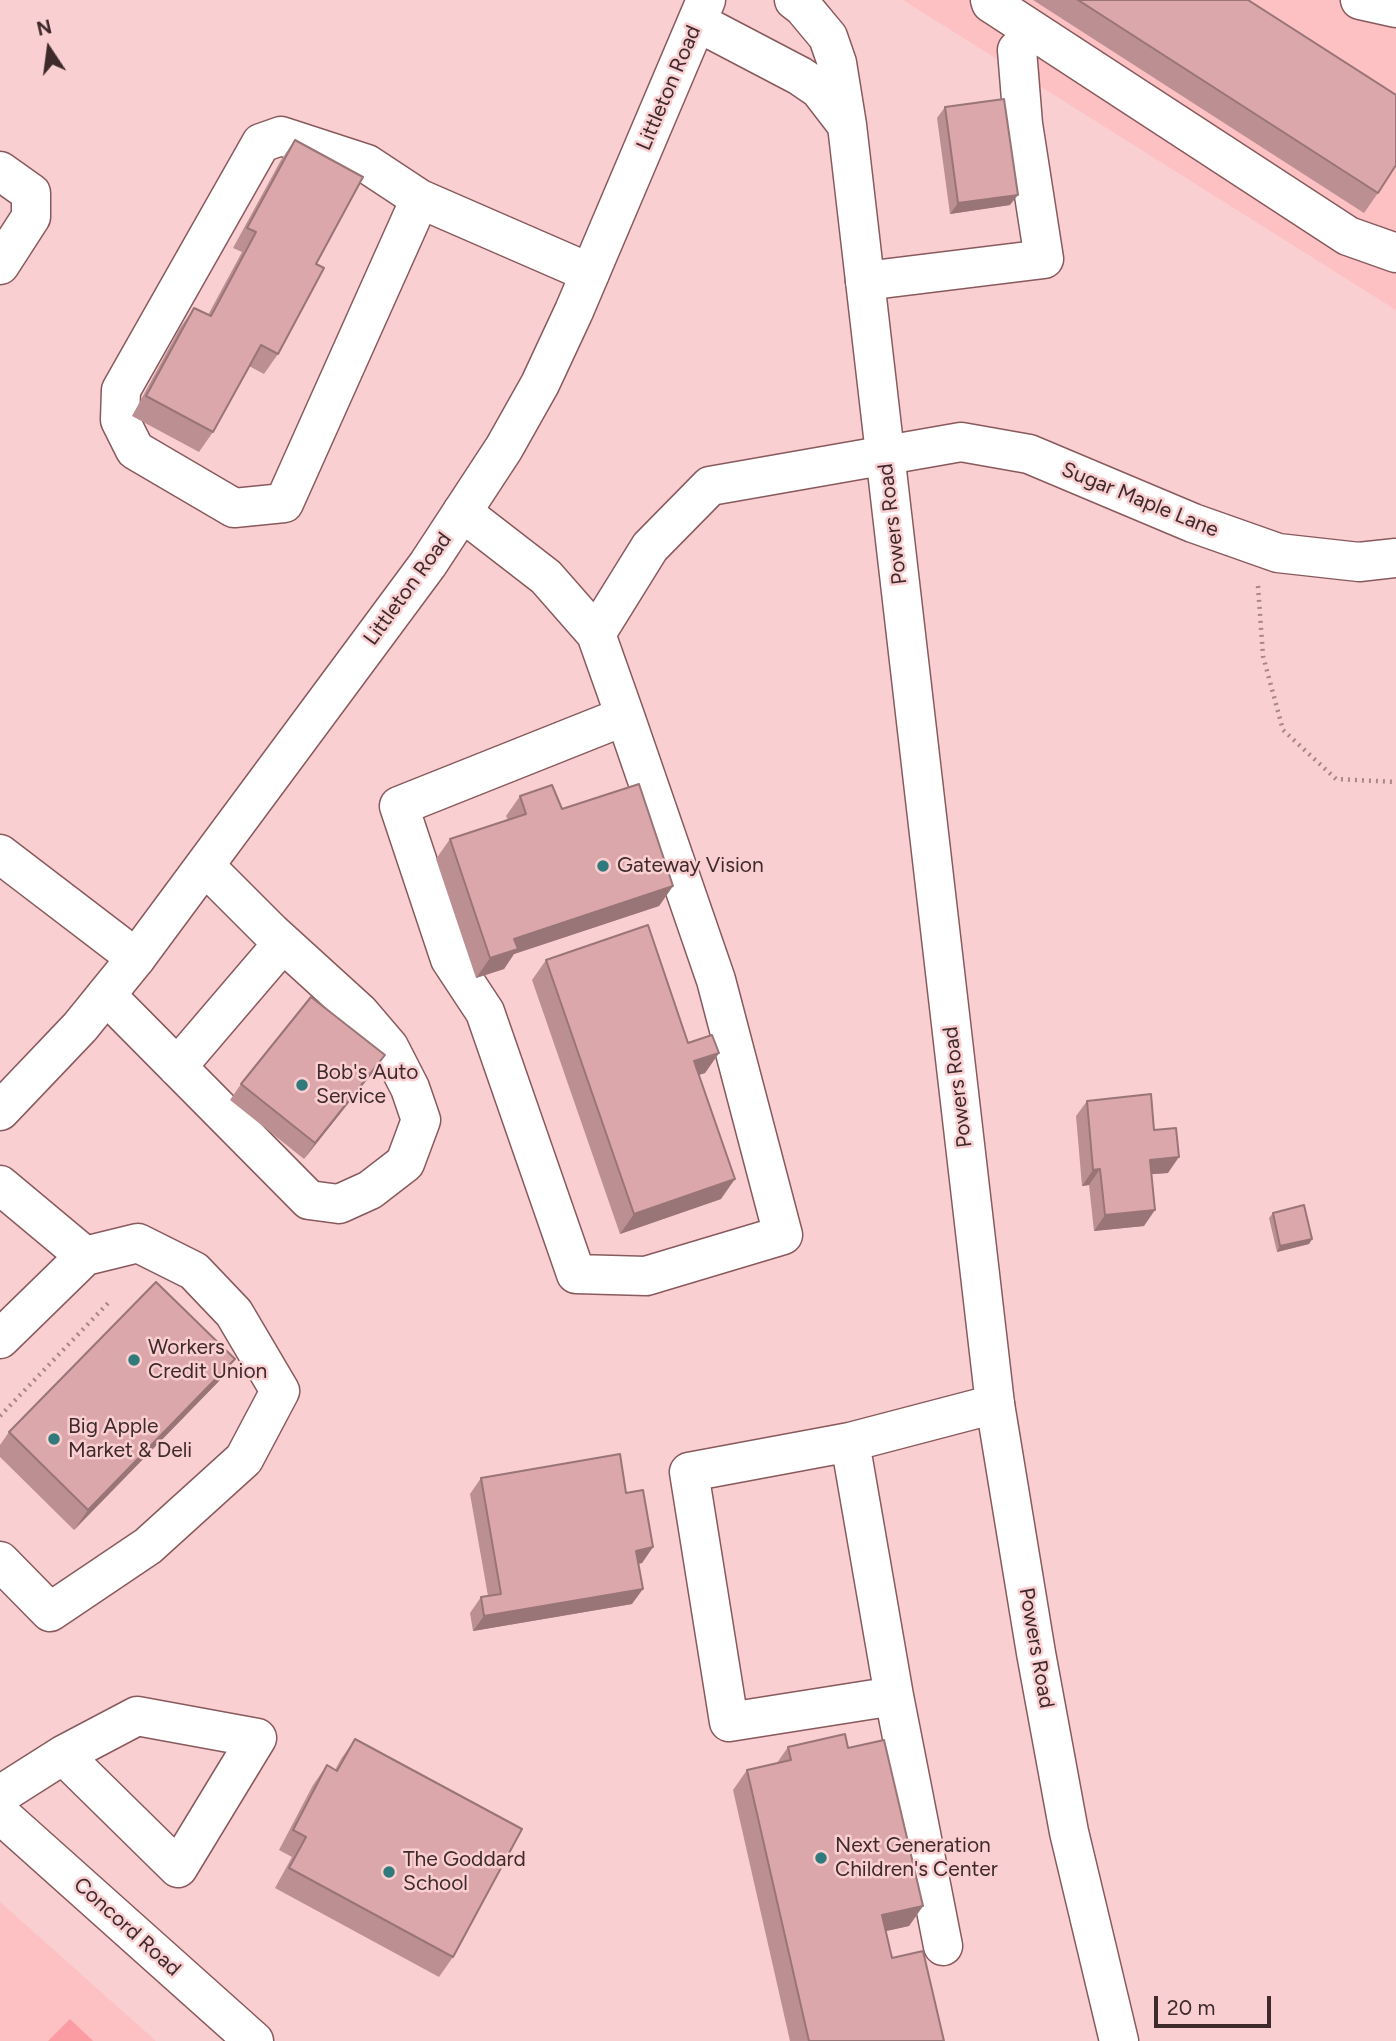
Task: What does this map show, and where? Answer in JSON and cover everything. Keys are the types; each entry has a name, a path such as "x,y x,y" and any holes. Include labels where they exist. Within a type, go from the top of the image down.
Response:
{"main road":[{"name":"Powers Road","path":"794,0 828,37 837,63 847,125 995,1404 1069,1832 1119,2041"},
{"path":"990,0 1348,236 1396,253"},
{"path":"1360,0 1396,8"},
{"path":"702,11 819,89 847,125"},
{"name":"Littleton Road","path":"0,1111 80,1027 136,958 463,513 540,384 702,11"},
{"path":"865,281 1044,259 1023,124 1017,50"},
{"path":"420,199 284,503 234,508 135,450 120,419 121,390 261,143 281,136 367,164 420,199 590,273"},
{"path":"0,171 31,193 31,217 0,265"},
{"name":"Sugar Maple Lane","path":"596,634 650,547 710,486 961,442 1029,454 1193,523 1278,553 1359,562 1396,558"},
{"path":"463,513 546,577 596,634 625,716 716,980 783,1235 646,1276 576,1274 485,1012 450,959 399,806 625,716"},
{"path":"0,854 136,958"},
{"path":"106,995 309,1200 339,1204 370,1190 405,1163 421,1120 410,1088 389,1048 359,1013 205,866"},
{"path":"177,1067 283,943"},
{"path":"0,1185 85,1256"},
{"path":"0,1339 85,1256 138,1243 194,1271 233,1313 280,1391 244,1459 148,1546 51,1612 0,1561"},
{"path":"894,1696 729,1722 689,1472 850,1442 995,1404"},
{"path":"850,1442 894,1696 943,1946"},
{"path":"0,1795 63,1755 137,1716 257,1738 178,1868 63,1755"},
{"name":"Concord Road","path":"0,1814 254,2041"}],"path":[{"path":"1256,546 1263,656 1283,730 1336,779 1396,782"},
{"path":"0,1416 111,1300"}],"shaded area":[{"path":"903,0 1396,0 1396,310"},
{"path":"0,1902 156,2041 0,2041"},
{"path":"70,2019 93,2041 48,2041"}],"building":[{"path":"1078,0 1248,0 1396,95 1396,165 1378,193"},
{"path":"1004,99 1018,195 958,203 945,107"},
{"path":"295,140 363,177 316,264 324,268 278,354 261,345 213,432 146,396 194,308 211,316 256,232 247,228"},
{"path":"639,784 673,886 514,939 518,949 490,958 450,839 526,814 520,796 552,785 562,809"},
{"path":"648,925 688,1043 712,1035 719,1053 694,1061 735,1179 634,1214 546,960"},
{"name":"Bob's Auto Service","path":"311,997 385,1055 315,1143 241,1084"},
{"path":"1151,1094 1154,1130 1176,1128 1179,1157 1150,1160 1155,1210 1105,1215 1100,1169 1093,1170 1087,1101"},
{"path":"1304,1205 1312,1239 1280,1246 1273,1213"},
{"path":"156,1282 235,1359 88,1510 9,1432"},
{"path":"620,1454 626,1493 643,1490 653,1547 636,1551 643,1589 484,1616 481,1597 501,1594 481,1478"},
{"name":"Next Generation Children's Center","path":"845,1734 848,1748 884,1740 923,1906 882,1915 892,1958 923,1951 944,2041 809,2041 747,1770 791,1760 788,1747"},
{"name":"The Goddard School","path":"355,1739 522,1829 453,1957 289,1868 306,1837 293,1830 327,1765 337,1771"}],"place":[{"name":"Gateway Vision","path":"603,866"},
{"name":"Bob's Auto Service","path":"302,1085"},
{"name":"Workers Credit Union","path":"134,1360"},
{"name":"Big Apple Market & Deli","path":"54,1439"},
{"name":"Next Generation Children's Center","path":"821,1858"},
{"name":"The Goddard School","path":"389,1872"}]}
